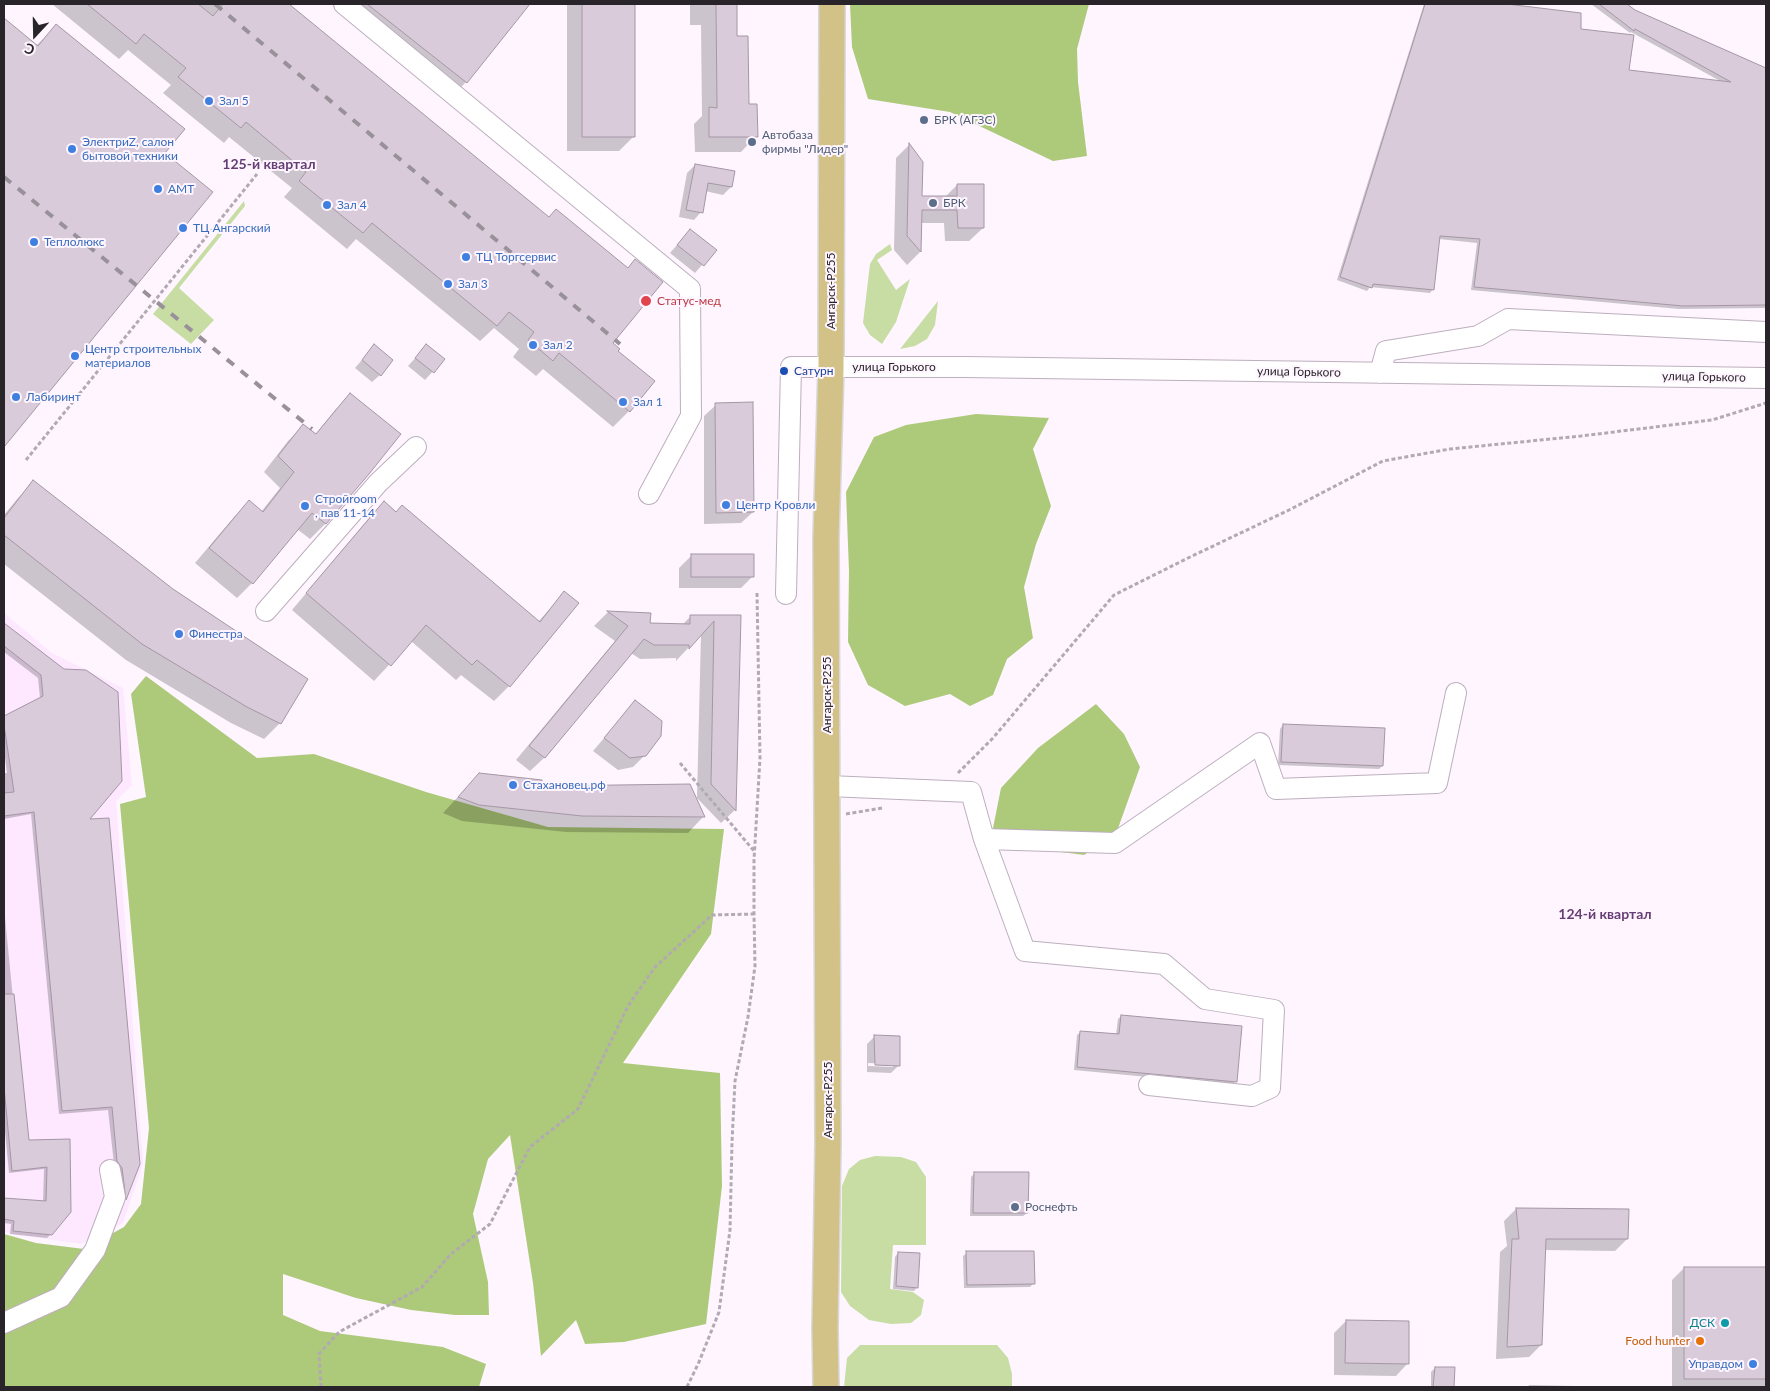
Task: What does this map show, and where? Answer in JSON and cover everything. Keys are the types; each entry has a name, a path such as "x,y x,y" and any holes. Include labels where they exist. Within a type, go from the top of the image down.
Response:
{"main road":[{"name":"Ангарск-Р255","path":"826,1387 828,786 826,538 831,368 832,4"}],"street":[{"path":"344,4 690,288 691,416 649,494"},
{"path":"1380,373 1386,352 1478,336 1508,319 1766,332"},
{"name":"улица Горького","path":"786,594 791,367 964,367 1766,378"},
{"path":"266,611 378,483 416,447"},
{"path":"984,839 1115,843 1260,744 1276,789 1437,783 1456,693"},
{"path":"828,786 971,792 984,839 1025,951 1164,964 1205,999 1274,1010 1270,1088 1252,1096 1149,1085"},
{"path":"4,1323 61,1297 95,1250 115,1197 110,1170"}],"path":[{"path":"26,460 257,174"},
{"path":"935,790 948,782 993,738 1114,595 1289,510 1383,461 1450,449 1712,420 1766,403"},
{"path":"687,1387 719,1312 730,1230 735,1081 756,966 754,860 760,758 757,593"},
{"path":"680,763 754,851"},
{"path":"828,816 889,807"},
{"path":"321,1387 319,1354 339,1332 422,1287 451,1254 490,1224 530,1147 578,1109 628,1006 655,967 712,915 754,914"}],"shaded area":[{"path":"4,613 52,653 123,688 132,785 116,801 143,1164 123,1223 82,1244 11,1234 4,1231"}],"green space":[{"path":"850,4 1089,4 1077,49 1078,82 1087,156 1053,161 950,112 868,99 852,47"},
{"path":"244,201 245,206 179,288 214,320 191,344 153,314"},
{"path":"890,244 892,250 877,260 896,290 910,279 896,322 882,344 870,335 863,323 870,264 876,254"},
{"path":"938,301 935,325 927,339 915,346 900,349"},
{"path":"976,414 1049,418 1033,449 1051,506 1036,544 1024,587 1033,638 1007,659 993,695 970,706 950,694 905,706 868,685 848,642 849,571 846,492 874,437 906,425"},
{"path":"146,676 257,758 314,754 426,792 548,827 724,829 711,934 623,1063 720,1073 722,1186 706,1324 624,1342 585,1344 576,1320 541,1356 533,1283 510,1135 488,1159 473,1214 488,1282 489,1315 455,1315 411,1310 356,1298 283,1274 283,1315 320,1331 443,1347 486,1364 479,1387 4,1387 4,1234 36,1243 84,1249 124,1227 141,1204 149,1128 120,804 146,797 131,694"},
{"path":"1096,704 1124,734 1140,767 1116,834 1084,855 1016,846 993,828 1001,788 1038,748"},
{"path":"875,1156 901,1157 916,1162 926,1177 926,1245 893,1245 890,1289 913,1292 924,1300 921,1315 911,1323 891,1324 869,1320 850,1306 841,1292 842,1186 849,1169 860,1160"},
{"path":"860,1345 997,1345 1008,1358 1012,1374 1012,1387 844,1387 847,1358"}],"building":[{"path":"87,4 198,4 213,16 223,4 289,4 549,217 556,209 628,268 635,259 663,282 613,343 620,349 618,351 655,381 630,412 559,353 553,361 528,340 534,332 509,312 497,326 372,223 363,233 299,181 306,172 246,122 241,128 178,77 186,68 144,34 136,44"},
{"path":"367,4 530,4 467,83"},
{"path":"582,4 635,4 635,137 582,137"},
{"path":"716,4 737,4 737,36 748,36 749,104 757,104 758,137 709,137 709,107 717,108"},
{"path":"1425,4 1507,4 1581,13 1581,29 1634,35 1629,70 1731,82 1635,29 1634,31 1599,4 1627,4 1635,10 1766,68 1766,305 1683,306 1474,287 1480,239 1440,236 1434,290 1373,284 1372,288 1340,277"},
{"path":"4,18 38,46 56,24 185,129 165,153 213,192 4,447"},
{"path":"909,143 923,162 922,196 957,196 957,184 984,184 984,228 958,228 957,210 922,210 921,252 907,236"},
{"path":"695,164 735,171 732,187 708,183 703,213 686,210"},
{"path":"690,229 717,250 704,266 677,245"},
{"path":"374,344 393,360 381,376 362,360"},
{"path":"426,344 445,359 434,373 415,358"},
{"name":"Стройroom , пав 11-14","path":"350,393 401,434 326,524 312,513 253,584 209,548 249,500 263,512 294,472 278,456 303,424 316,434"},
{"path":"753,402 754,512 716,513 715,403"},
{"path":"33,480 173,589 308,679 281,724 247,707 142,644 4,535 4,518"},
{"path":"384,501 396,512 402,505 540,622 564,591 579,603 510,687 477,660 472,665 426,625 391,666 306,593"},
{"path":"691,554 754,554 754,577 691,577"},
{"path":"607,611 651,613 650,623 690,624 690,615 741,615 736,811 711,784 714,621 689,649 689,645 654,645 644,639 545,758 529,746 628,626"},
{"path":"4,623 64,669 86,670 118,692 122,781 90,819 109,818 140,1164 126,1200 122,1168 117,1161 112,1107 62,1111 34,812 4,816 4,793 14,792 4,716 43,696 41,675 4,646"},
{"path":"635,700 662,721 661,736 646,756 630,758 604,738"},
{"path":"1283,724 1385,728 1383,766 1281,762"},
{"path":"479,773 542,780 543,786 690,784 705,817 582,816 479,805 458,797"},
{"path":"4,994 14,994 29,1140 70,1139 71,1212 52,1235 13,1231 14,1221 4,1219 4,1198 46,1201 47,1167 12,1171 4,1087"},
{"path":"1121,1015 1242,1026 1237,1082 1077,1067 1080,1031 1119,1034"},
{"path":"874,1035 900,1036 900,1066 875,1065"},
{"path":"974,1172 1029,1172 1028,1213 973,1213"},
{"path":"1516,1208 1629,1209 1628,1239 1546,1239 1542,1345 1507,1347 1512,1239 1519,1239"},
{"path":"966,1251 1034,1251 1035,1284 967,1285"},
{"path":"898,1252 920,1253 918,1288 896,1286"},
{"name":"ДСК","path":"1684,1267 1766,1267 1766,1379 1684,1379"},
{"path":"1346,1320 1409,1321 1409,1364 1345,1363"},
{"path":"1435,1367 1455,1367 1454,1387 1433,1387"}],"railway":[{"path":"215,4 620,344"},
{"path":"4,177 312,429"}],"place":[{"name":"Зал 5","path":"209,101"},
{"name":"БРК (АГЗС)","path":"924,120"},
{"name":"Автобаза фирмы \"Лидер\"","path":"752,142"},
{"name":"ЭлектриZ, салон бытовой техники","path":"72,149"},
{"name":"АМТ","path":"158,189"},
{"name":"БРК","path":"933,203"},
{"name":"Зал 4","path":"327,205"},
{"name":"ТЦ Ангарский","path":"183,228"},
{"name":"Теплолюкс","path":"34,242"},
{"name":"ТЦ Торгсервис","path":"466,257"},
{"name":"Зал 3","path":"448,284"},
{"name":"Статус-мед","path":"646,301"},
{"name":"Зал 2","path":"533,345"},
{"name":"Центр строительных материалов","path":"75,356"},
{"name":"Сатурн","path":"784,371"},
{"name":"Лабиринт","path":"16,397"},
{"name":"Зал 1","path":"623,402"},
{"name":"Центр Кровли","path":"726,505"},
{"name":"Стройroom , пав 11-14","path":"305,506"},
{"name":"Финестра","path":"179,634"},
{"name":"Стахановец.рф","path":"513,785"},
{"name":"Роснефть","path":"1015,1207"},
{"name":"ДСК","path":"1725,1323"},
{"name":"Food hunter","path":"1700,1341"},
{"name":"Управдом","path":"1753,1364"}],"district":[{"name":"125-й квартал","path":"269,164"},
{"name":"124-й квартал","path":"1605,914"}]}
